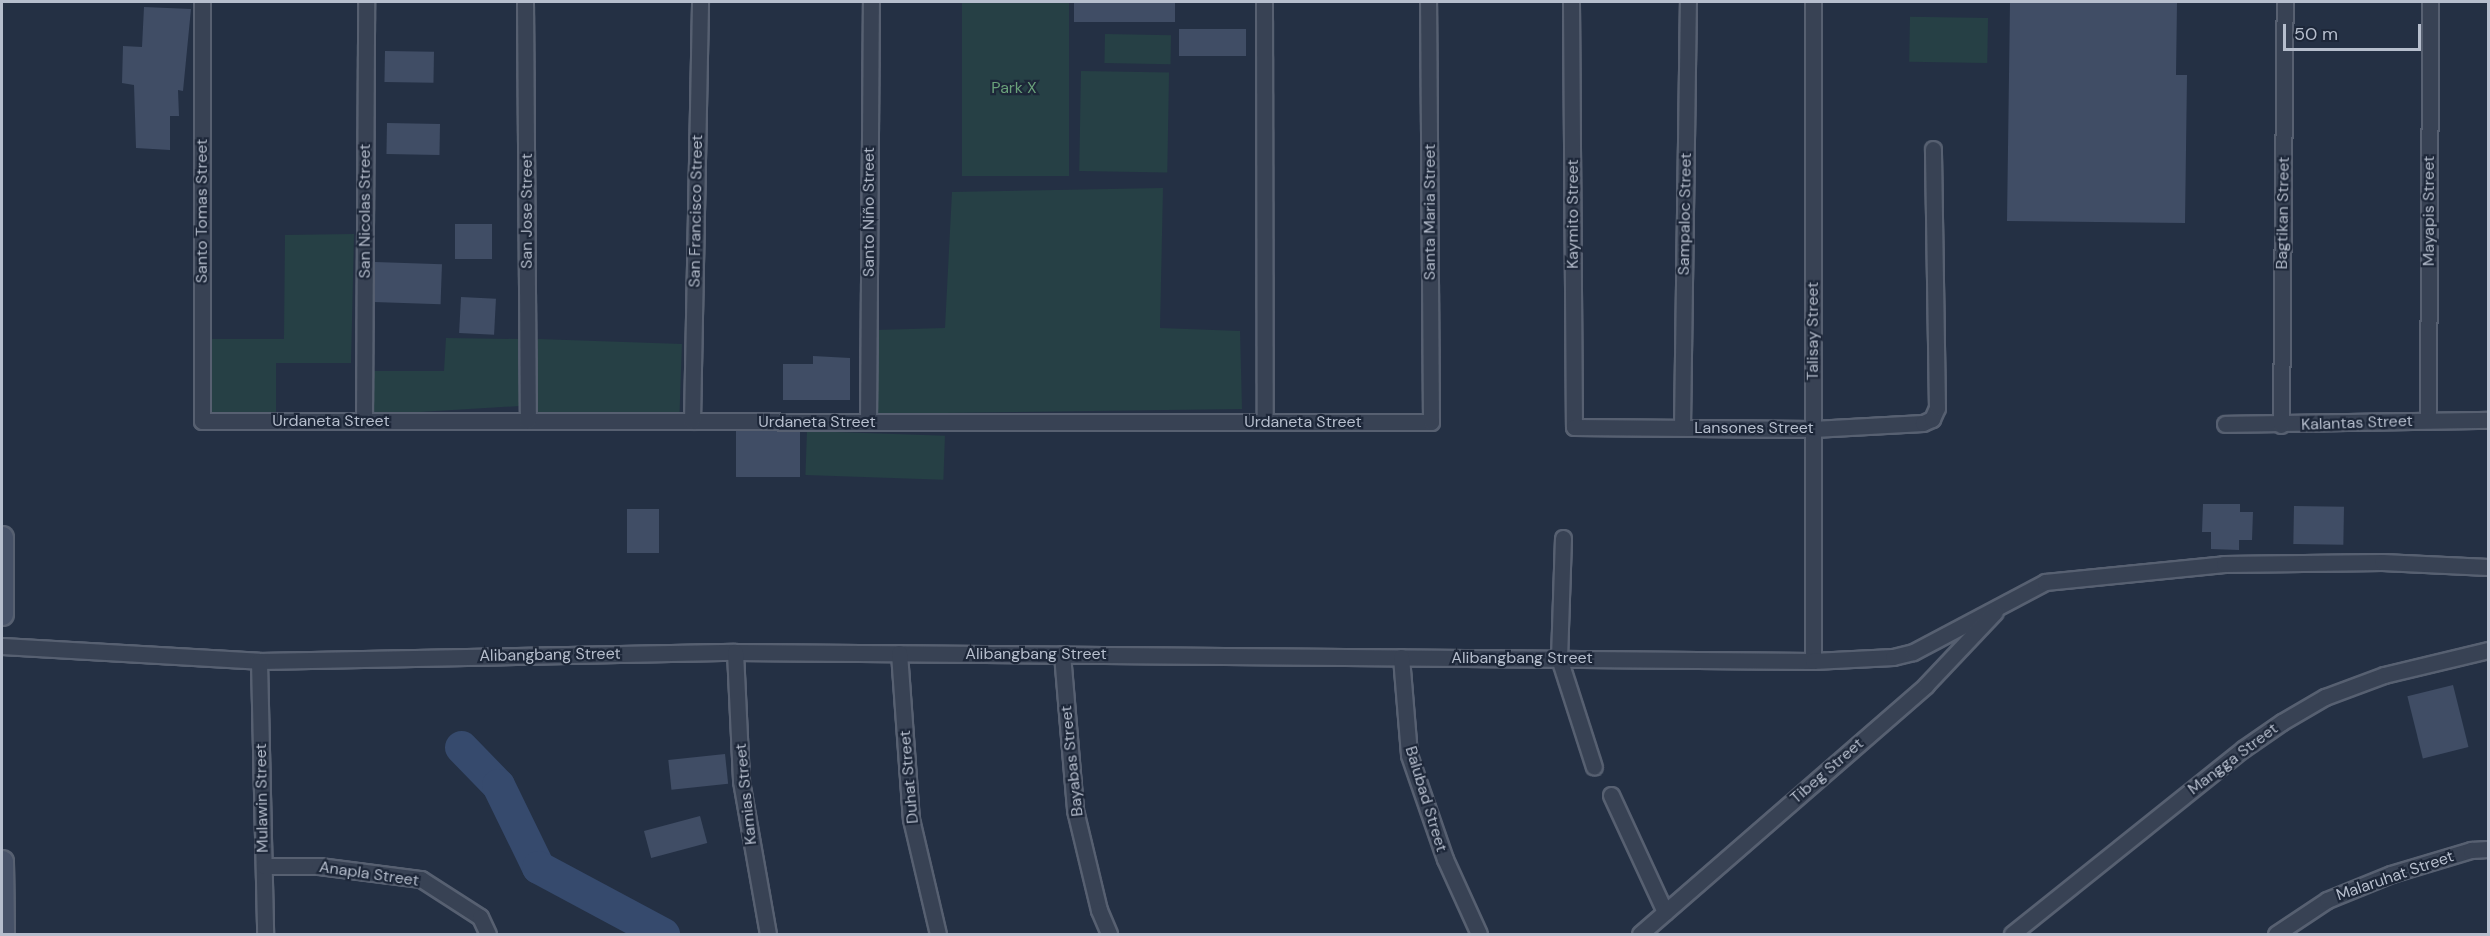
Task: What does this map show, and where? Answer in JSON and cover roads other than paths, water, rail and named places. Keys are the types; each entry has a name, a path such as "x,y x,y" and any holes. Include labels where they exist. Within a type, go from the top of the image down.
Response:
{"street":[{"name":"Santo Tomas Street","path":"202,2 202,421"},
{"name":"San Nicolas Street","path":"364,421 366,2"},
{"name":"San Jose Street","path":"525,2 528,421"},
{"name":"San Francisco Street","path":"692,421 700,2"},
{"name":"Santo Niño Street","path":"868,422 871,2"},
{"path":"1264,2 1265,422"},
{"name":"Santa Maria Street","path":"1428,2 1431,422"},
{"name":"Kaymito Street","path":"1571,2 1574,427"},
{"name":"Sampaloc Street","path":"1682,427 1688,2"},
{"name":"Talisay Street","path":"1814,2 1814,661"},
{"name":"Bagtikan Street","path":"2281,425 2285,2"},
{"name":"Mayapis Street","path":"2428,420 2430,2"},
{"name":"Lansones Street","path":"1574,427 1814,429 1923,423 1932,419 1938,408 1933,149"},
{"name":"Kalantas Street","path":"2225,424 2281,425 2488,420"},
{"name":"Urdaneta Street","path":"202,421 1431,422"},
{"path":"2,538 2,614"},
{"path":"1563,538 1559,658 1594,767"},
{"name":"Alibangbang Street","path":"2,646 259,661 735,652 1814,661 1893,657 1913,652 2007,600 2045,582 2224,564 2382,562 2488,567"},
{"name":"Tibeg Street","path":"1640,934 1926,685 2007,600"},
{"name":"Mangga Street","path":"2012,934 2243,749 2282,722 2325,697 2384,675 2488,650"},
{"name":"Kamias Street","path":"735,652 741,781 768,934"},
{"name":"Duhat Street","path":"899,653 910,819 938,934"},
{"name":"Bayabas Street","path":"1062,654 1075,810 1109,934"},
{"name":"Balubad Street","path":"1401,657 1409,755 1445,859 1479,934"},
{"name":"Mulawin Street","path":"259,661 265,934"},
{"path":"1611,795 1665,912"},
{"name":"Malaruhat Street","path":"2276,934 2327,900 2348,891 2471,850 2488,849"},
{"path":"2,862 3,934"},
{"name":"Anapla Street","path":"264,866 319,866 421,879 480,917 488,934"}],"waterway":[{"path":"461,747 498,785 538,867 663,934"}],"park label":[{"name":"Park X","path":"1014,88"}]}
